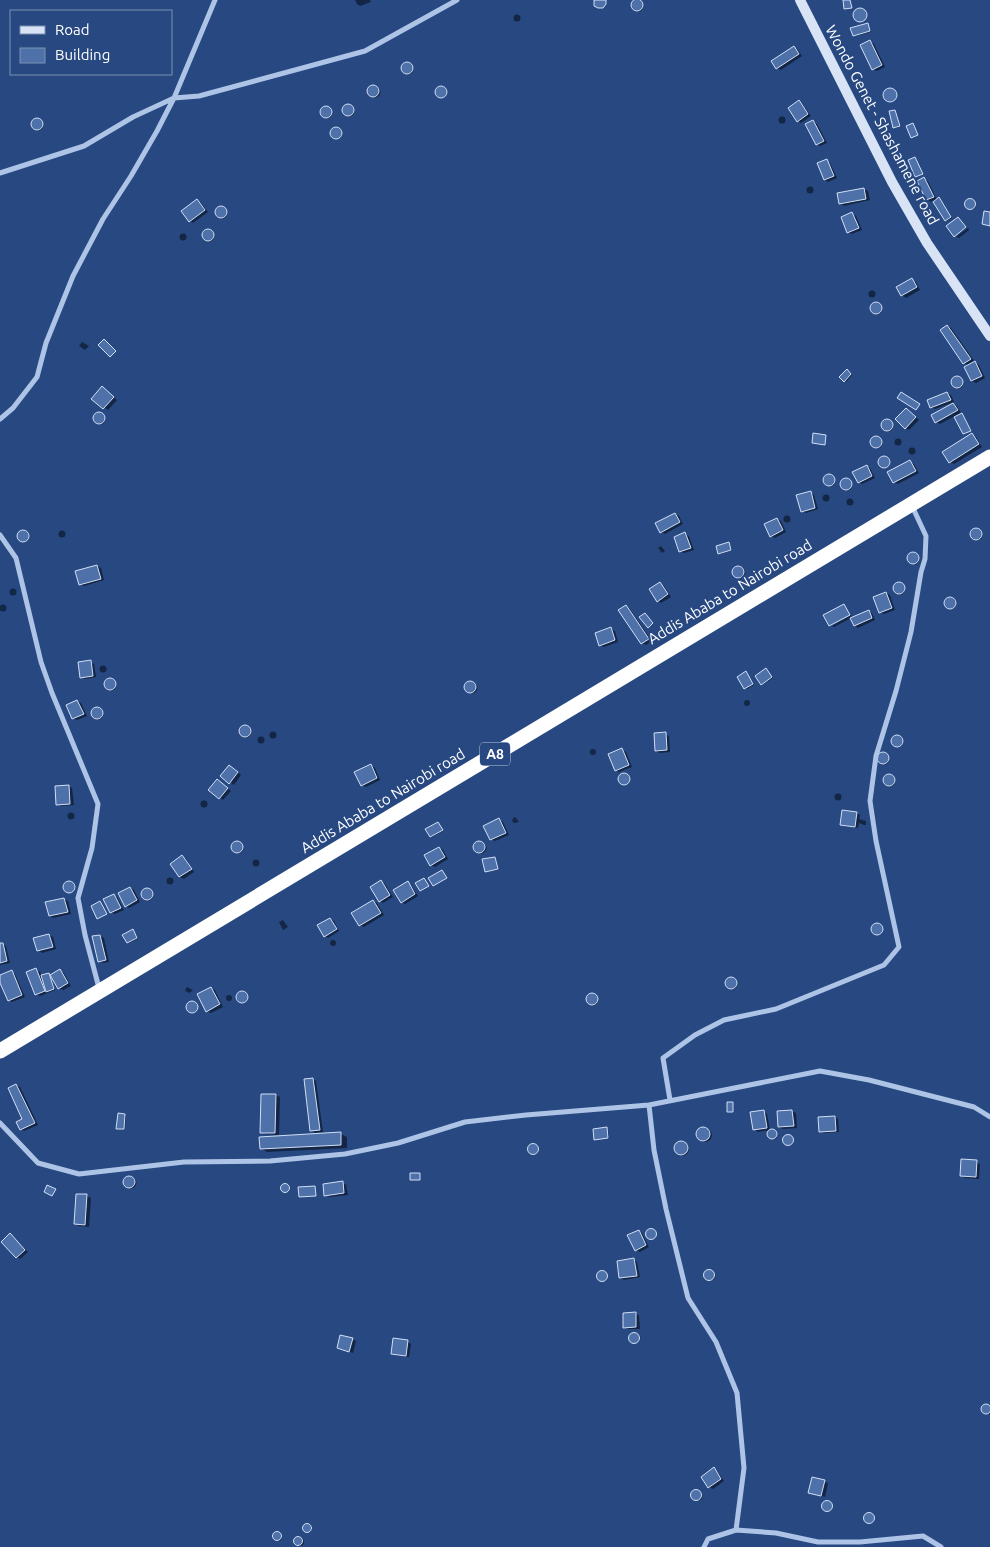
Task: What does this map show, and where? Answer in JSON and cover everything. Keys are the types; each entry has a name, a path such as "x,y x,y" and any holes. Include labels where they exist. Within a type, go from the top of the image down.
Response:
{"highway":[{"name":"Addis Ababa to Nairobi road","path":"0,1051 990,457"}],"main road":[{"name":"Wondo Genet - Shashamene road","path":"800,0 892,182 927,243 990,336"}],"street":[{"path":"0,418 13,408 37,376 46,343 73,276 103,219 131,176 174,98 215,0"},
{"path":"0,173 84,146 133,118 174,98 199,96 366,51 457,0"},
{"path":"670,1100 663,1058 695,1035 724,1020 776,1009 884,965 899,947 876,841 870,802 876,756 896,691 911,632 925,559 926,536 911,504"},
{"path":"0,534 16,558 41,662 98,804 92,848 78,898 85,935 100,991"},
{"path":"0,1123 38,1163 79,1174 184,1162 270,1161 345,1154 398,1143 465,1122 649,1104 820,1071 974,1107 990,1117"},
{"path":"649,1104 654,1150 666,1209 688,1298 716,1342 737,1393 744,1468 736,1530"},
{"path":"704,1547 708,1539 736,1530 776,1533 818,1542 860,1542 923,1536 941,1547"}],"building":[{"path":"635,-1 639,-1 643,5 639,11 635,11 631,7 631,3"},
{"path":"594,0 606,0 606,4 603,8 598,8 594,6"},
{"path":"843,0 850,0 852,8 844,9"},
{"path":"860,8 865,10 867,15 865,20 860,22 855,20 853,15 855,10"},
{"path":"868,23 870,31 853,36 850,28"},
{"path":"870,40 882,65 872,70 860,45"},
{"path":"794,46 799,54 776,69 771,61"},
{"path":"405,62 409,62 413,68 409,74 405,74 401,70 401,66"},
{"path":"371,85 375,85 379,91 375,97 371,97 367,93 367,89"},
{"path":"439,86 443,86 447,92 443,98 439,98 435,94 435,90"},
{"path":"890,88 895,90 897,95 895,100 890,102 885,100 883,95 885,90"},
{"path":"799,100 808,114 797,122 788,108"},
{"path":"346,104 350,104 354,110 350,116 346,116 342,112 342,108"},
{"path":"324,106 328,106 332,112 328,118 324,118 320,114 320,110"},
{"path":"895,110 900,126 893,128 889,111"},
{"path":"35,118 39,118 43,124 39,130 35,130 31,126 31,122"},
{"path":"813,120 824,141 816,145 805,124"},
{"path":"913,123 918,135 911,138 906,126"},
{"path":"334,127 338,127 342,133 338,139 334,139 330,135 330,131"},
{"path":"915,157 923,174 915,177 908,160"},
{"path":"827,159 834,176 824,180 817,163"},
{"path":"924,177 934,197 926,200 917,181"},
{"path":"864,188 866,199 839,204 837,193"},
{"path":"939,197 951,217 945,221 933,202"},
{"path":"970,198 976,204 970,210 964,204"},
{"path":"197,199 205,210 189,222 181,211"},
{"path":"219,206 223,206 227,212 223,218 219,218 215,214 215,210"},
{"path":"984,211 990,212 990,226 982,224"},
{"path":"852,212 859,228 847,233 841,217"},
{"path":"958,217 966,227 954,237 946,226"},
{"path":"206,229 210,229 214,235 210,241 206,241 202,237 202,233"},
{"path":"912,278 917,287 901,296 896,287"},
{"path":"874,302 878,302 882,308 878,314 874,314 870,310 870,306"},
{"path":"947,325 971,359 963,364 940,330"},
{"path":"104,339 116,351 110,357 98,345"},
{"path":"975,361 982,376 971,381 964,367"},
{"path":"847,369 851,374 844,382 839,377"},
{"path":"955,376 959,376 963,382 959,388 955,388 951,384 951,380"},
{"path":"102,386 114,397 103,409 91,399"},
{"path":"901,392 920,404 916,410 897,398"},
{"path":"947,392 951,400 930,408 927,400"},
{"path":"953,403 958,410 935,423 931,415"},
{"path":"906,408 916,417 905,429 895,419"},
{"path":"97,412 101,412 105,418 101,424 97,424 93,420 93,416"},
{"path":"962,413 971,431 963,434 954,417"},
{"path":"885,419 889,419 893,425 889,431 885,431 881,427 881,423"},
{"path":"813,433 826,435 825,445 812,443"},
{"path":"972,433 979,444 949,463 942,452"},
{"path":"874,436 878,436 882,442 878,448 874,448 870,444 870,440"},
{"path":"882,456 886,456 890,462 886,468 882,468 878,464 878,460"},
{"path":"910,460 916,471 893,483 887,472"},
{"path":"867,465 872,476 858,483 852,472"},
{"path":"827,474 831,474 835,480 831,486 827,486 823,482 823,478"},
{"path":"844,478 848,478 852,484 848,490 844,490 840,486 840,482"},
{"path":"811,491 815,508 801,512 796,495"},
{"path":"675,513 680,522 660,533 655,523"},
{"path":"777,518 783,530 770,537 764,524"},
{"path":"974,528 978,528 982,534 978,540 974,540 970,536 970,532"},
{"path":"21,530 25,530 29,536 25,542 21,542 17,538 17,534"},
{"path":"685,532 691,548 679,552 674,537"},
{"path":"729,542 731,550 718,554 716,546"},
{"path":"911,552 915,552 919,558 915,564 911,564 907,560 907,556"},
{"path":"97,565 101,579 79,585 75,571"},
{"path":"736,566 740,566 744,572 740,578 736,578 732,574 732,570"},
{"path":"660,582 668,594 657,602 649,589"},
{"path":"897,582 901,582 905,588 901,594 897,594 893,590 893,586"},
{"path":"886,592 892,608 879,613 873,597"},
{"path":"948,597 952,597 956,603 952,609 948,609 944,605 944,601"},
{"path":"844,604 850,615 829,626 823,615"},
{"path":"626,605 649,639 641,644 618,610"},
{"path":"869,610 872,618 854,626 850,618"},
{"path":"645,613 653,623 648,628 639,617"},
{"path":"611,627 615,640 599,646 595,633"},
{"path":"91,660 93,676 80,678 78,662"},
{"path":"766,668 772,677 761,685 755,676"},
{"path":"746,671 753,684 744,689 737,677"},
{"path":"108,678 112,678 116,684 112,690 108,690 104,686 104,682"},
{"path":"468,681 472,681 476,687 472,693 468,693 464,689 464,685"},
{"path":"77,700 84,714 72,719 66,705"},
{"path":"95,707 99,707 103,713 99,719 95,719 91,715 91,711"},
{"path":"243,725 247,725 251,731 247,737 243,737 239,733 239,729"},
{"path":"666,732 667,750 655,751 654,733"},
{"path":"895,735 899,735 903,741 899,747 895,747 891,743 891,739"},
{"path":"622,748 629,765 615,771 608,754"},
{"path":"883,752 889,758 883,764 877,758"},
{"path":"371,764 377,778 361,786 354,772"},
{"path":"229,765 238,772 229,784 220,776"},
{"path":"622,773 626,773 630,779 626,785 622,785 618,781 618,777"},
{"path":"887,774 891,774 895,780 891,786 887,786 883,782 883,778"},
{"path":"217,779 228,788 219,799 208,790"},
{"path":"69,785 70,804 56,805 55,786"},
{"path":"842,810 857,812 855,827 840,825"},
{"path":"499,818 506,833 490,840 483,826"},
{"path":"438,822 443,830 430,837 425,829"},
{"path":"235,841 239,841 243,847 239,853 235,853 231,849 231,845"},
{"path":"477,841 481,841 485,847 481,853 477,853 473,849 473,845"},
{"path":"439,847 445,857 430,866 424,855"},
{"path":"182,855 192,869 179,877 170,864"},
{"path":"495,857 498,869 485,872 482,859"},
{"path":"442,870 447,878 433,886 428,878"},
{"path":"424,878 429,886 420,891 415,883"},
{"path":"381,880 390,895 379,902 370,887"},
{"path":"67,881 71,881 75,887 71,893 67,893 63,889 63,885"},
{"path":"408,881 415,894 401,903 393,890"},
{"path":"130,887 137,900 125,907 118,893"},
{"path":"145,888 149,888 153,894 149,900 145,900 141,896 141,892"},
{"path":"114,894 121,908 110,913 103,899"},
{"path":"64,898 68,912 49,916 45,902"},
{"path":"373,900 381,913 359,926 351,913"},
{"path":"100,901 107,914 97,919 91,906"},
{"path":"330,918 337,929 324,937 317,925"},
{"path":"875,923 879,923 883,929 879,935 875,935 871,931 871,927"},
{"path":"133,929 137,938 127,943 122,935"},
{"path":"49,934 53,947 37,951 33,938"},
{"path":"100,935 106,960 98,962 92,936"},
{"path":"0,943 3,943 7,961 0,963"},
{"path":"36,968 45,991 35,995 26,972"},
{"path":"60,969 68,983 58,989 50,975"},
{"path":"12,970 22,995 8,1001 0,983 0,975"},
{"path":"49,973 54,989 46,992 41,975"},
{"path":"729,977 733,977 737,983 733,989 729,989 725,985 725,981"},
{"path":"211,987 220,1004 206,1012 197,994"},
{"path":"240,991 244,991 248,997 244,1003 240,1003 236,999 236,995"},
{"path":"590,993 594,993 598,999 594,1005 590,1005 586,1001 586,997"},
{"path":"190,1001 194,1001 198,1007 194,1013 190,1013 186,1009 186,1005"},
{"path":"313,1078 320,1130 310,1131 304,1079"},
{"path":"16,1084 35,1123 20,1130 16,1122 22,1119 8,1088"},
{"path":"261,1094 276,1094 275,1133 260,1133"},
{"path":"727,1102 733,1102 733,1112 727,1112"},
{"path":"764,1110 767,1128 753,1130 750,1112"},
{"path":"792,1110 794,1126 778,1127 777,1111"},
{"path":"118,1113 125,1114 124,1129 116,1129"},
{"path":"835,1116 836,1131 819,1132 818,1117"},
{"path":"607,1127 608,1138 594,1140 593,1129"},
{"path":"700,1127 706,1127 710,1134 706,1141 700,1141 696,1137 696,1131"},
{"path":"770,1129 774,1129 777,1134 776,1138 770,1139 767,1136 767,1132"},
{"path":"341,1132 341,1145 260,1149 259,1137"},
{"path":"786,1135 790,1135 793,1140 792,1144 786,1145 783,1142 783,1138"},
{"path":"678,1141 684,1141 688,1148 684,1155 678,1155 674,1151 674,1145"},
{"path":"531,1144 535,1144 538,1149 537,1153 531,1154 528,1151 528,1147"},
{"path":"961,1159 977,1160 976,1177 960,1176"},
{"path":"410,1173 420,1173 420,1180 410,1180"},
{"path":"127,1176 131,1176 135,1182 131,1188 127,1188 123,1184 123,1180"},
{"path":"343,1181 344,1193 324,1196 323,1184"},
{"path":"285,1183 290,1188 285,1193 280,1188"},
{"path":"47,1185 56,1189 52,1196 44,1192"},
{"path":"315,1186 316,1196 299,1197 298,1187"},
{"path":"76,1194 87,1194 85,1225 74,1224"},
{"path":"649,1229 653,1229 656,1234 655,1238 649,1239 646,1236 646,1232"},
{"path":"639,1230 646,1245 635,1251 627,1235"},
{"path":"10,1233 25,1250 16,1258 1,1242"},
{"path":"634,1258 637,1276 619,1278 617,1261"},
{"path":"707,1270 711,1270 714,1275 713,1279 707,1280 704,1277 704,1273"},
{"path":"600,1271 604,1271 607,1276 606,1280 600,1281 597,1278 597,1274"},
{"path":"636,1312 636,1327 623,1328 623,1313"},
{"path":"632,1333 636,1333 639,1338 638,1342 632,1343 629,1340 629,1336"},
{"path":"340,1335 353,1338 349,1352 337,1348"},
{"path":"393,1338 408,1340 406,1356 391,1354"},
{"path":"984,1404 988,1404 991,1409 990,1413 984,1414 981,1411 981,1407"},
{"path":"714,1467 721,1479 708,1488 701,1477"},
{"path":"812,1477 825,1480 821,1496 808,1493"},
{"path":"694,1490 698,1490 701,1495 700,1499 694,1500 691,1497 691,1493"},
{"path":"825,1501 829,1501 832,1506 831,1510 825,1511 822,1508 822,1504"},
{"path":"867,1513 871,1513 874,1518 873,1522 867,1523 864,1520 864,1516"},
{"path":"307,1523 312,1528 307,1533 302,1528"},
{"path":"277,1531 282,1536 277,1541 272,1536"},
{"path":"298,1536 303,1541 298,1546 293,1541"}]}
